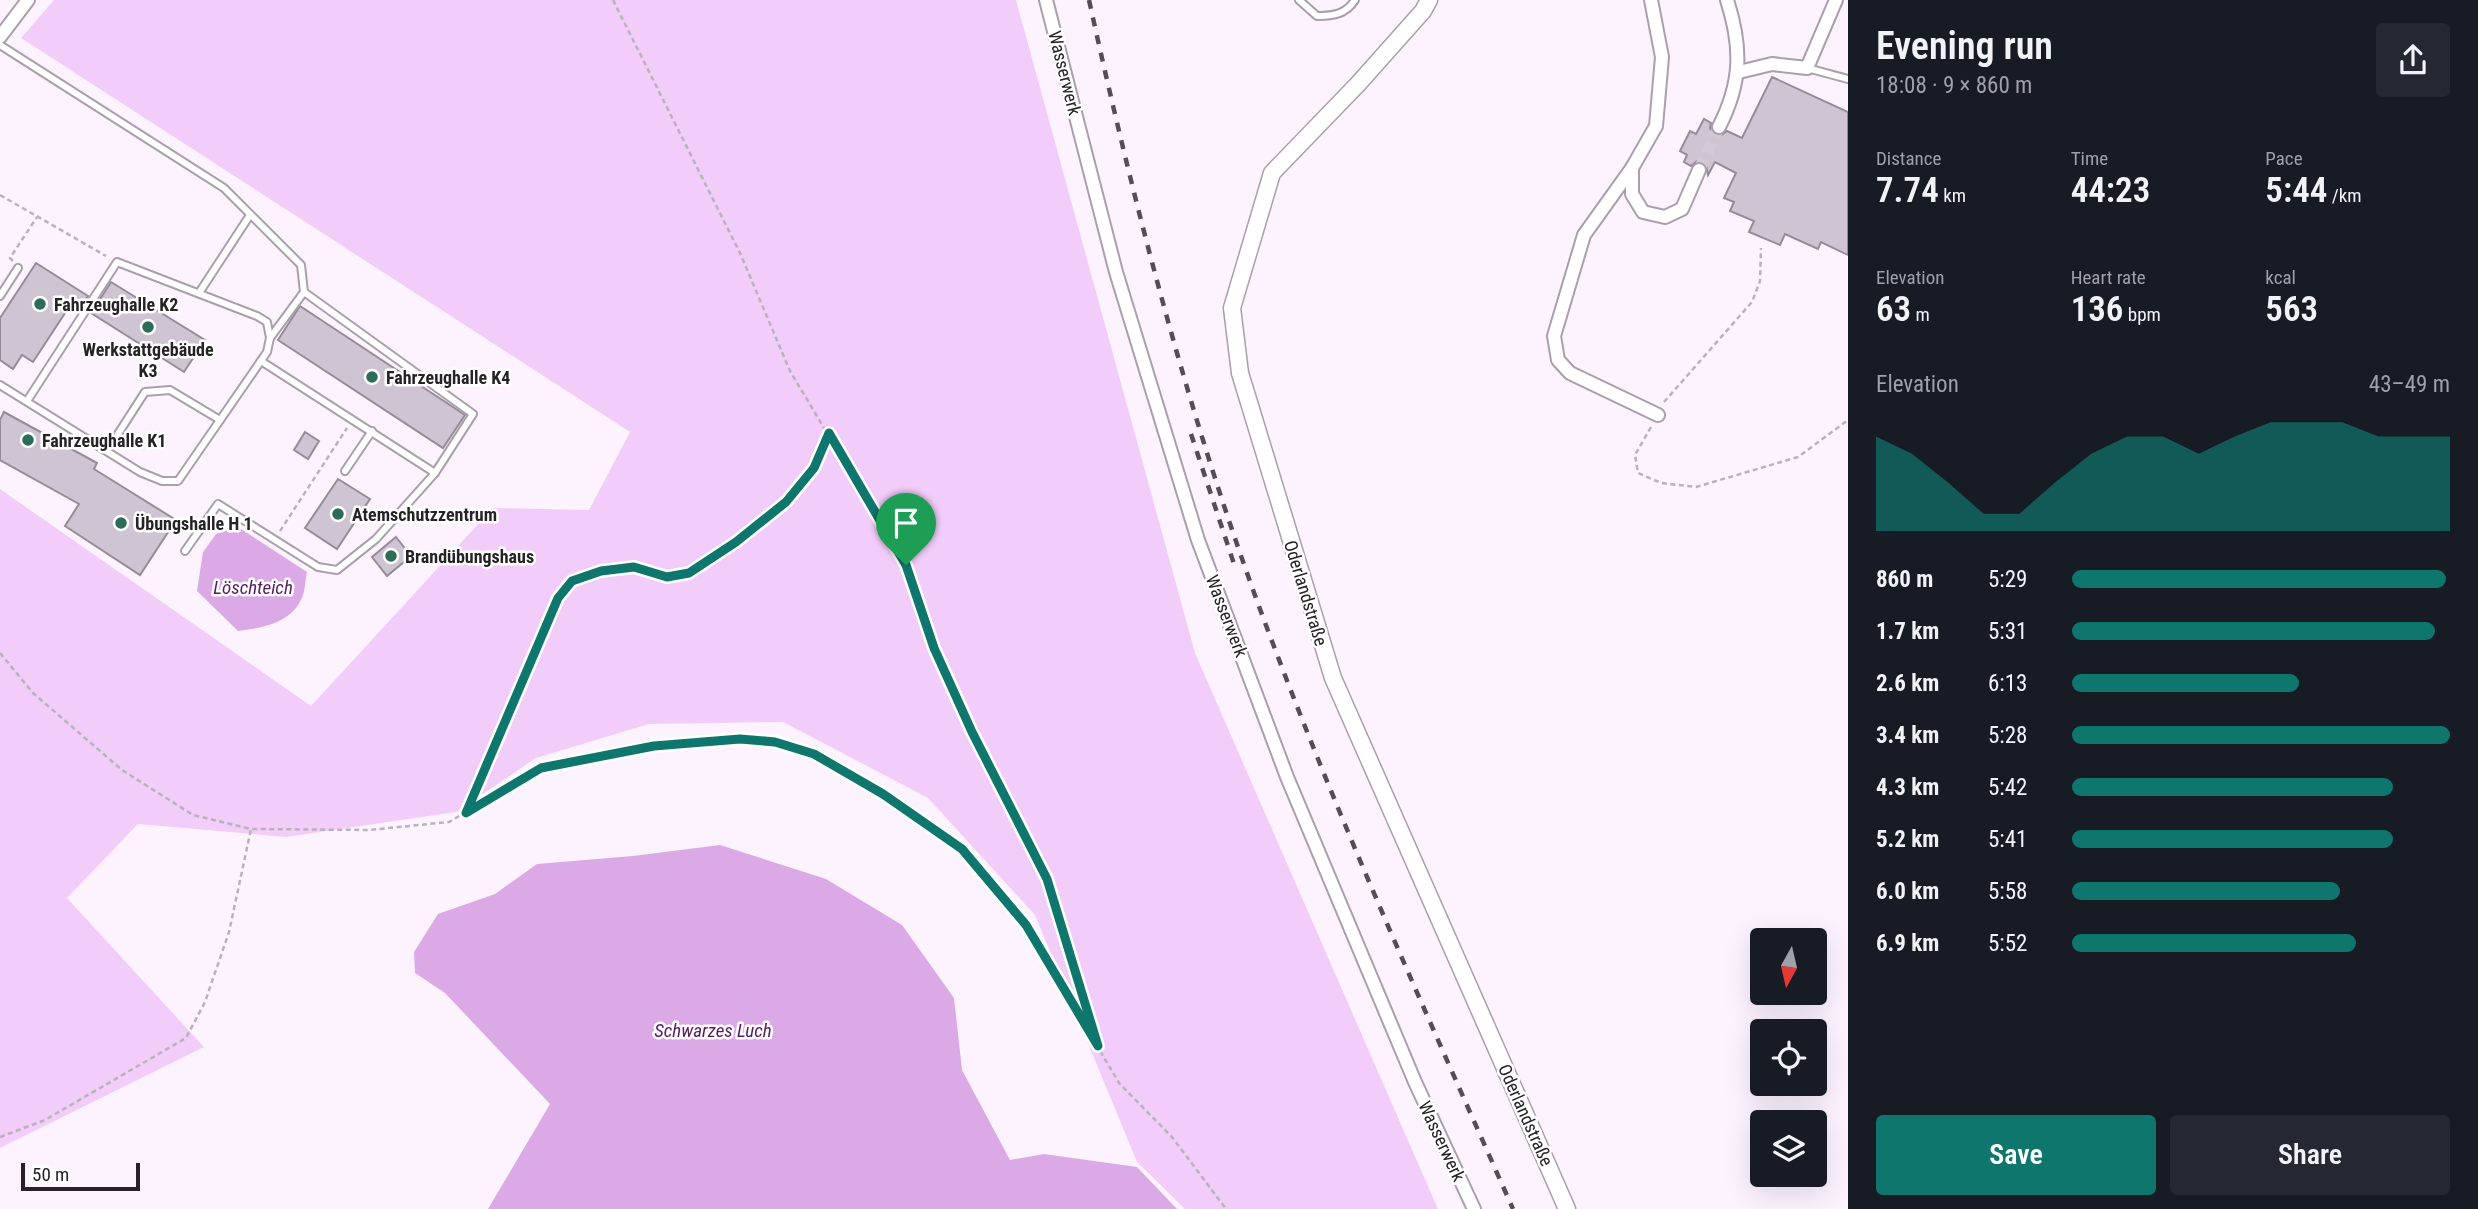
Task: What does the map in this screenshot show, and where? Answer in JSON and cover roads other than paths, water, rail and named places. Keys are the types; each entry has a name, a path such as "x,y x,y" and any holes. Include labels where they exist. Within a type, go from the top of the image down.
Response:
{"street":[{"path":"0,37 28,0"},
{"name":"Wasserwerk","path":"1046,0 1116,272 1198,540 1287,777 1415,1082 1474,1209"},
{"name":"Oderlandstraße","path":"1429,0 1423,11 1368,74 1272,173 1232,308 1240,373 1333,678 1567,1209"},
{"path":"1651,0 1662,57 1656,126 1632,168 1584,235 1554,336 1558,360 1570,373 1658,415"},
{"path":"1719,127 1727,112 1739,72 1735,24 1727,0"},
{"path":"1739,72 1772,64 1807,68 1836,0"},
{"path":"1632,168 1632,194 1643,212 1665,217 1682,209 1699,170"}],"lane":[{"path":"1299,0 1317,16 1332,16 1349,10 1355,0"},
{"path":"0,45 224,188 301,265 304,292 270,338"},
{"path":"1807,68 1848,79"},
{"path":"199,293 250,215"},
{"path":"0,384 27,401 107,451 140,472 162,481 178,481 267,352 270,338 267,322 117,262 27,401"},
{"path":"0,296 18,268"},
{"path":"186,551 218,504 318,567 337,569 376,539 435,473 473,414 304,292"},
{"path":"261,361 435,473"},
{"path":"107,451 145,392 170,390 220,420"},
{"path":"345,471 372,431"}],"water":[{"name":"Löschteich","path":"238,527 307,572 302,597 289,615 265,626 238,631 197,591 203,552 216,534"},
{"name":"Schwarzes Luch","path":"720,845 826,879 902,925 954,998 962,1070 1010,1160 1044,1154 1137,1167 1177,1209 488,1209 550,1104 445,993 415,973 414,952 438,914 495,894 537,864"}],"tunnel":[{"path":"1699,170 1719,127"}],"railway":[{"path":"1089,0 1128,167 1171,332 1248,577 1362,866 1513,1209"},
{"path":"1191,434 1236,570"}],"place":[{"name":"Fahrzeughalle K2","path":"40,304"},
{"name":"Werkstattgebäude K3","path":"148,327"},
{"name":"Fahrzeughalle K4","path":"372,377"},
{"name":"Fahrzeughalle K1","path":"28,440"},
{"name":"Atemschutzzentrum","path":"338,514"},
{"name":"Übungshalle H 1","path":"121,523"},
{"name":"Brandübungshaus","path":"391,556"}]}
